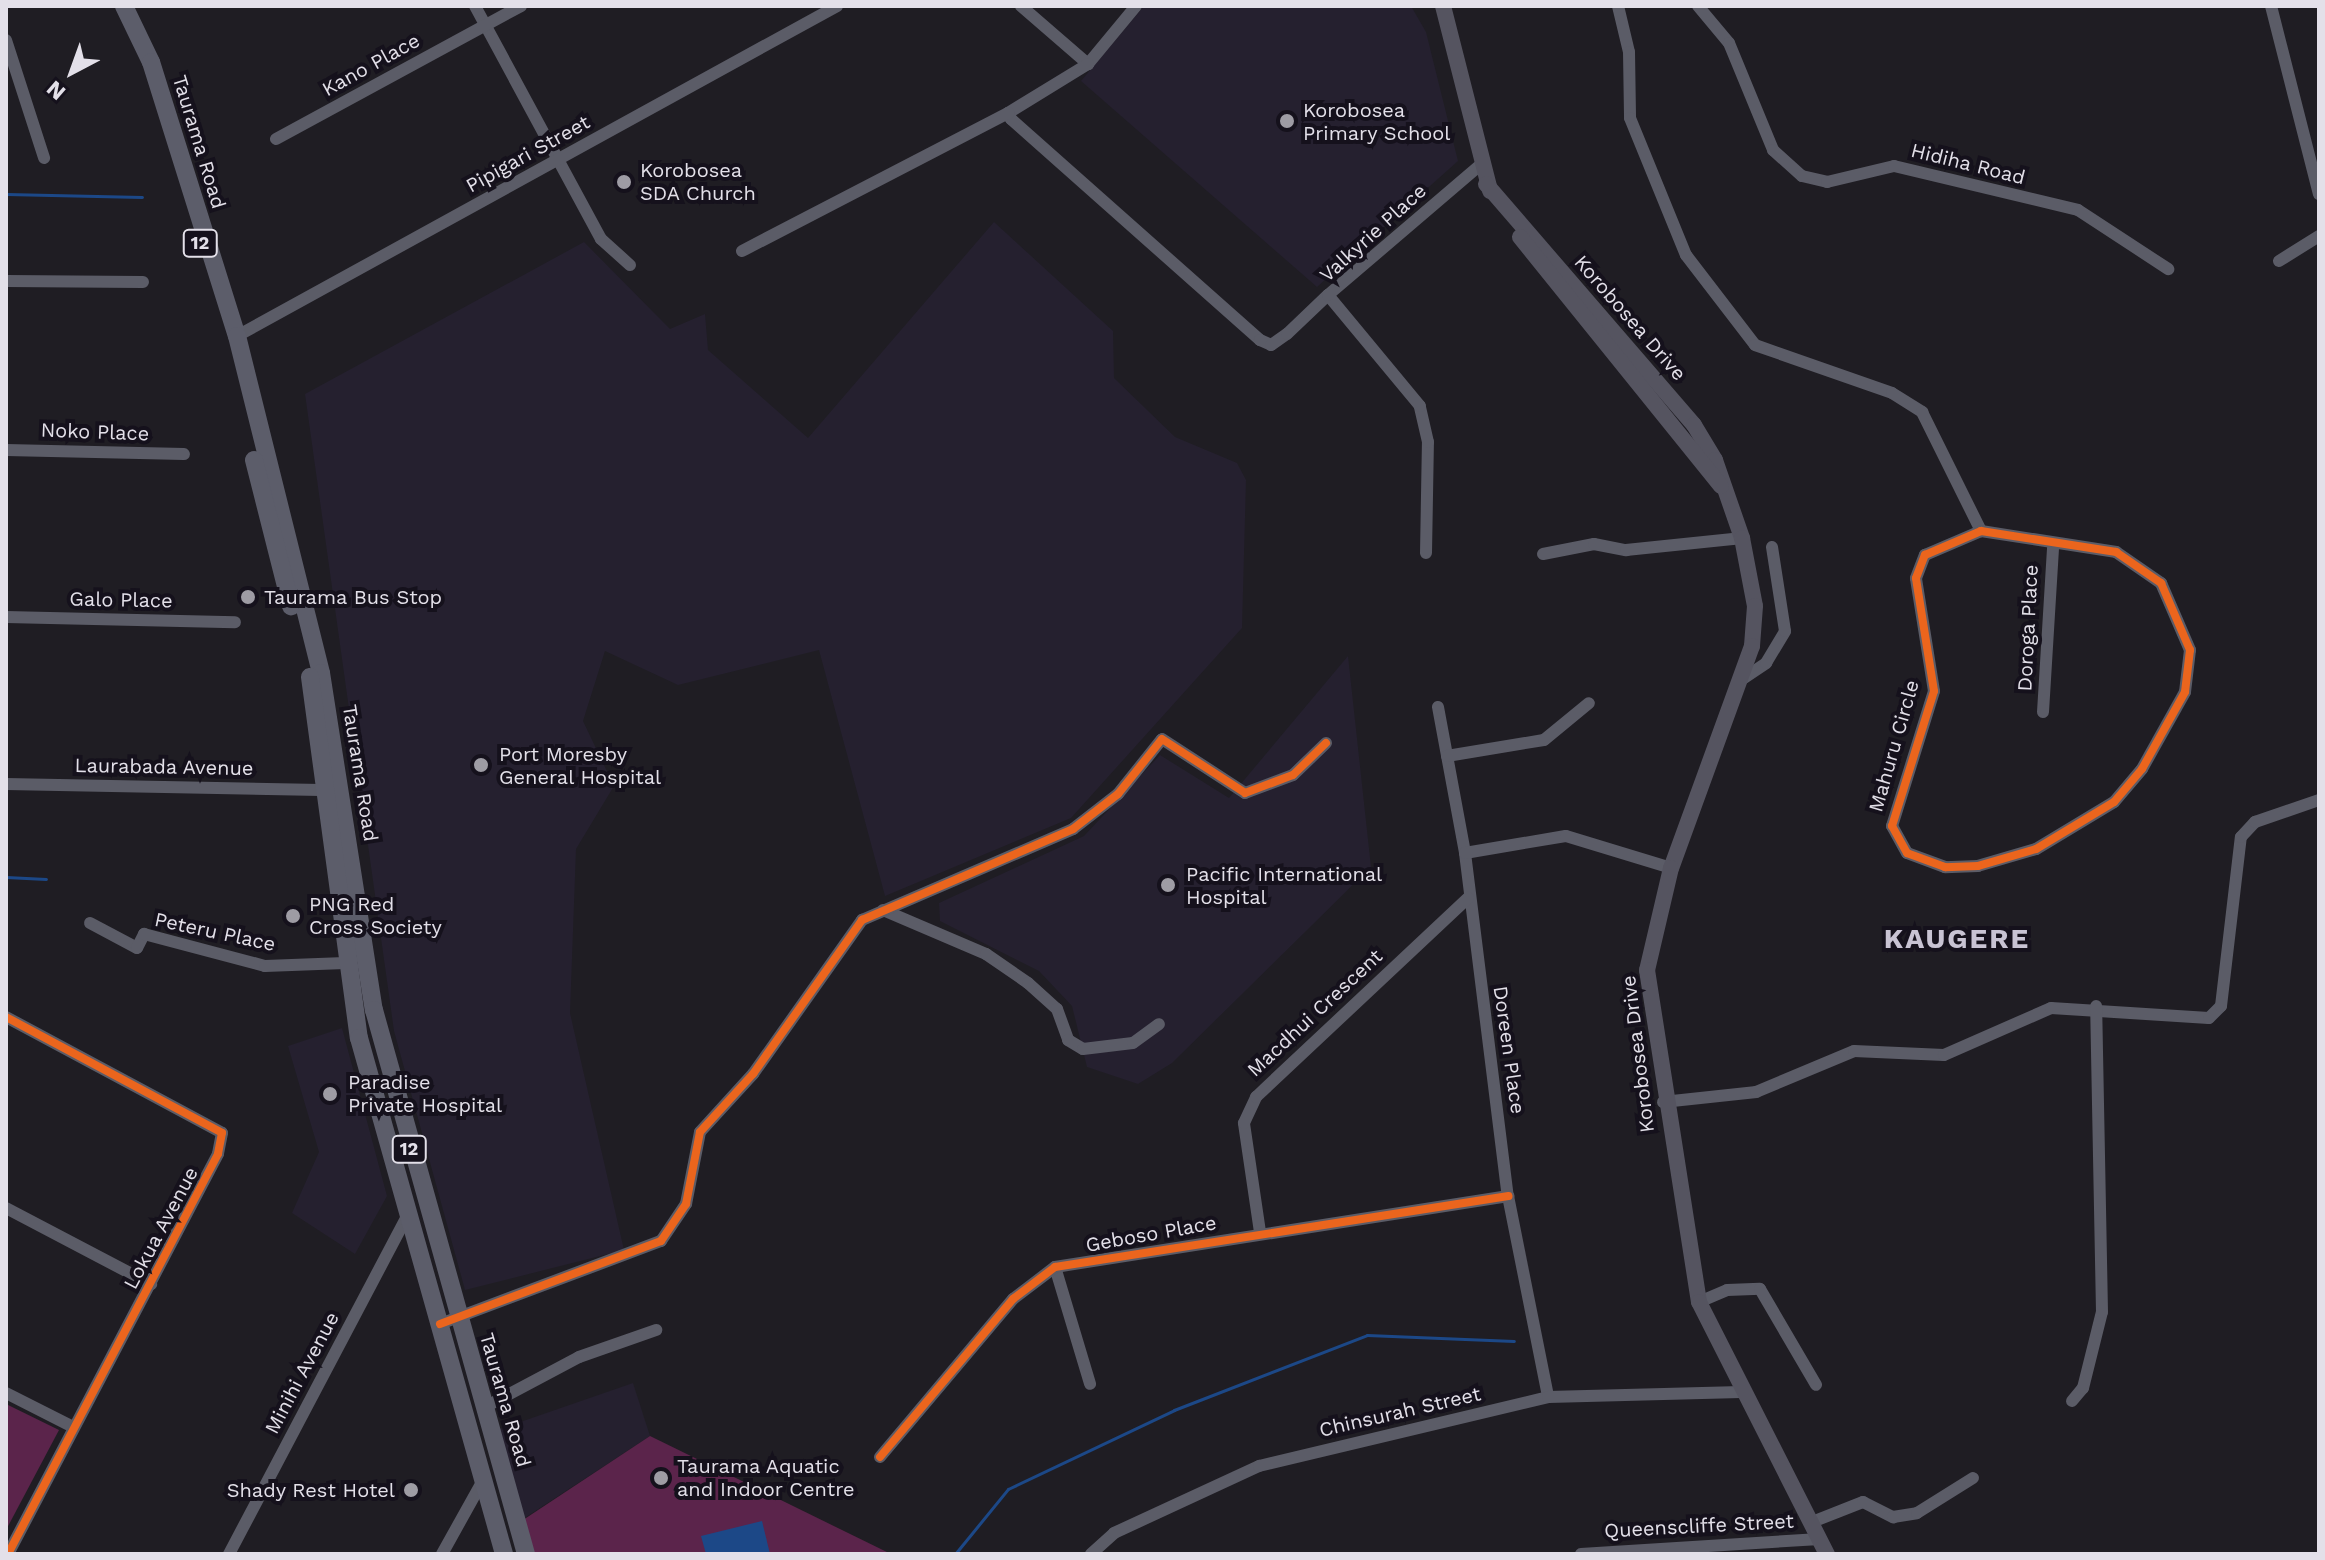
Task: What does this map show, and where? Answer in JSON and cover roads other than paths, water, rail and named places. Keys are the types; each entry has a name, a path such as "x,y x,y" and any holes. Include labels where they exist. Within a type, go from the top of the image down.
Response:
{"main road":[{"name":"Taurama Road","path":"116,6 149,87 231,349 313,690 321,790 345,963 481,1479 504,1554"},
{"name":"Taurama Road","path":"124,6 151,62 237,336 321,673 374,1010 456,1313 526,1554"},
{"name":"Korobosea Drive","path":"1449,8 1479,166 1486,184 1673,398 1706,443 1742,538 1755,606 1744,678 1671,868 1647,952 1663,1102 1699,1302 1741,1392 1824,1547"},
{"path":"481,1479 502,1469"}],"street":[{"path":"475,6 601,239 630,265"},
{"name":"Kano Place","path":"276,139 521,6"},
{"name":"Pipigari Street","path":"237,336 837,6"},
{"path":"1021,6 1088,64"},
{"path":"742,251 1008,113 1088,64 1136,6"},
{"path":"1618,6 1629,52 1630,118 1674,235 1749,338 1771,354 1914,405 1981,531"},
{"name":"Hidiha Road","path":"1698,6 1729,43 1773,150 1802,176 1827,182 1894,166 2078,210 2168,269"},
{"path":"2271,6 2319,194"},
{"path":"6,40 44,158"},
{"path":"1008,113 1067,175 1260,340 1271,345 1328,295"},
{"name":"Valkyrie Place","path":"1426,553 1428,442 1420,406 1328,295 1479,166"},
{"path":"2279,261 2319,236"},
{"path":"6,281 143,282"},
{"name":"Noko Place","path":"6,450 184,454"},
{"name":"Mahuru Circle","path":"1981,531 2053,547 2116,552 2161,583 2190,650 2185,692 2142,769 2086,824 2008,860 1927,864 1907,853 1892,826 1934,691 1917,572 1939,546 1981,531"},
{"path":"1543,554 1594,544 1626,550 1742,538"},
{"path":"1744,678 1766,663 1785,631 1772,547"},
{"name":"Doroga Place","path":"2043,712 2053,547"},
{"name":"Galo Place","path":"6,617 235,622"},
{"path":"1447,756 1544,740 1589,703"},
{"name":"Doreen Place","path":"1438,707 1465,853 1468,898 1508,1196 1548,1397"},
{"path":"440,1324 456,1313 661,1241 686,1204 700,1132 753,1074 862,920 1073,829 1118,794 1162,739 1245,793 1283,781 1326,743"},
{"name":"Laurabada Avenue","path":"6,784 321,790"},
{"path":"1663,1102 1756,1092 1854,1051 1944,1055 2036,1013 2096,1006 2194,1022 2221,1006 2241,837 2249,825 2319,800"},
{"path":"1465,853 1566,836 1671,868"},
{"name":"Macdhui Crescent","path":"1260,1232 1244,1123 1256,1097 1468,898"},
{"path":"883,910 986,954 1028,983 1057,1009 1068,1040 1083,1049 1133,1043 1159,1024"},
{"name":"Peteru Place","path":"90,923 137,948 144,934 265,966 345,963"},
{"path":"2072,1401 2083,1388 2102,1312 2096,1006"},
{"name":"Lokua Avenue","path":"6,1017 222,1133 151,1284 8,1554"},
{"name":"Geboso Place","path":"880,1457 1013,1299 1055,1267 1260,1232 1508,1196"},
{"path":"6,1208 151,1284"},
{"name":"Minihi Avenue","path":"229,1554 410,1211"},
{"path":"1055,1267 1090,1384"},
{"path":"1699,1302 1727,1290 1760,1289 1816,1385"},
{"path":"485,1407 579,1357 656,1330"},
{"name":"Chinsurah Street","path":"1091,1554 1114,1533 1259,1466 1548,1397 1741,1392"},
{"path":"6,1393 73,1427"},
{"path":"1812,1522 1863,1502 1893,1517 1917,1513 1973,1478"},
{"path":"442,1554 481,1479"},
{"path":"458,1527 477,1514 492,1518"},
{"name":"Queenscliffe Street","path":"1581,1554 1824,1547"}],"water":[{"path":"762,1521 770,1554 706,1554 701,1536"}],"waterway":[{"path":"6,194 142,197"},
{"path":"6,877 46,879"},
{"path":"955,1554 1008,1489 1174,1410 1367,1335 1514,1341"}],"place":[{"name":"Korobosea Primary School","path":"1287,121"},
{"name":"Korobosea SDA Church","path":"624,182"},
{"name":"Taurama Bus Stop","path":"248,597"},
{"name":"Port Moresby General Hospital","path":"481,765"},
{"name":"Pacific International Hospital","path":"1168,885"},
{"name":"PNG Red Cross Society","path":"293,916"},
{"name":"Paradise Private Hospital","path":"330,1094"},
{"name":"Taurama Aquatic and Indoor Centre","path":"661,1478"},
{"name":"Shady Rest Hotel","path":"411,1490"}],"district":[{"name":"KAUGERE","path":"1957,939"}]}
